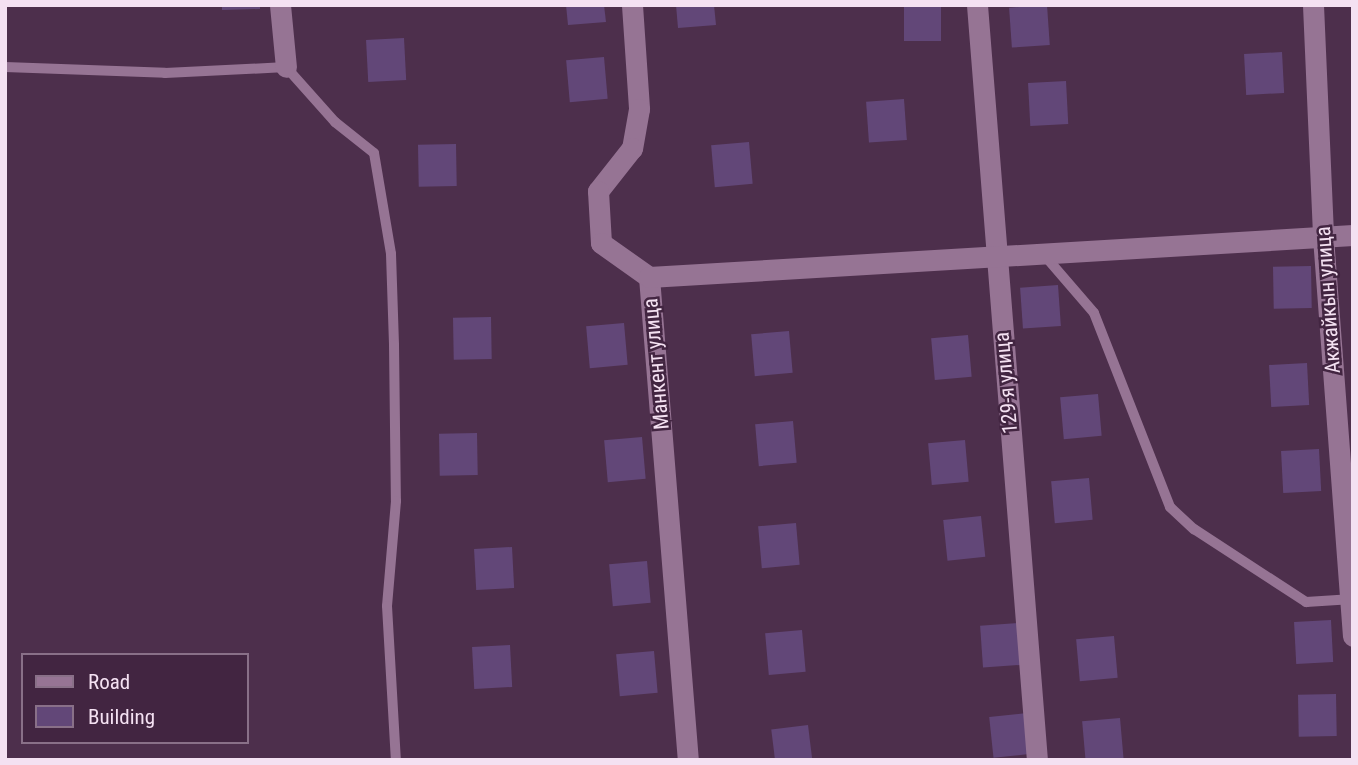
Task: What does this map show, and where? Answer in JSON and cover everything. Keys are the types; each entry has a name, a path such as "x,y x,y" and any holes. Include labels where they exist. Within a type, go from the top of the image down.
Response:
{"street":[{"path":"280,5 286,67"},
{"name":"Манкент улица","path":"632,5 639,109 632,148 598,191 601,243 649,277 688,760"},
{"name":"129-я улица","path":"977,5 1037,760"},
{"name":"Акжайкын улица","path":"1312,5 1323,237 1353,636"},
{"path":"649,277 996,260 1353,235"}],"lane":[{"path":"5,67 165,73 286,67 335,122 374,153 391,254 396,501 387,606 396,760"},
{"path":"1045,256 1094,313 1170,507 1194,529 1306,602 1351,599"}],"building":[{"path":"222,5 260,5 260,9 222,10"},
{"path":"566,5 604,5 606,22 568,25"},
{"path":"676,5 714,5 716,25 678,28"},
{"path":"904,5 941,5 941,41 904,41"},
{"path":"1047,5 1050,45 1012,48 1009,8"},
{"path":"404,38 406,80 368,82 366,40"},
{"path":"1282,52 1284,93 1246,95 1244,54"},
{"path":"604,57 608,99 570,102 566,60"},
{"path":"1066,81 1068,124 1030,126 1028,83"},
{"path":"904,99 907,140 869,143 866,102"},
{"path":"749,142 753,184 715,187 711,145"},
{"path":"456,144 457,186 419,187 418,145"},
{"path":"1311,266 1312,308 1274,309 1273,267"},
{"path":"1058,285 1061,326 1023,329 1020,288"},
{"path":"491,317 492,359 454,360 453,318"},
{"path":"624,323 628,365 590,368 586,326"},
{"path":"789,331 793,373 755,376 751,334"},
{"path":"968,335 972,377 935,380 931,338"},
{"path":"1307,363 1309,405 1271,407 1269,365"},
{"path":"1098,394 1102,436 1064,439 1060,397"},
{"path":"793,421 797,463 759,466 755,424"},
{"path":"477,433 478,475 440,476 439,434"},
{"path":"642,437 646,479 608,482 604,440"},
{"path":"965,440 969,482 932,485 928,443"},
{"path":"1319,449 1321,491 1283,493 1281,451"},
{"path":"1089,478 1093,520 1055,523 1051,481"},
{"path":"981,516 985,557 947,561 943,520"},
{"path":"796,523 800,565 762,568 758,526"},
{"path":"512,547 514,588 476,590 474,549"},
{"path":"647,561 651,603 613,606 609,564"},
{"path":"1331,620 1333,662 1296,664 1294,622"},
{"path":"1018,623 1021,665 983,668 980,626"},
{"path":"802,630 806,672 769,675 765,633"},
{"path":"1114,636 1118,678 1080,681 1076,639"},
{"path":"510,645 512,687 474,689 472,647"},
{"path":"654,651 658,693 620,696 616,654"},
{"path":"1336,694 1337,736 1299,737 1298,695"},
{"path":"1027,713 1031,754 993,758 989,717"},
{"path":"1120,718 1124,760 1086,760 1082,721"},
{"path":"808,725 812,760 775,760 771,730"}]}
